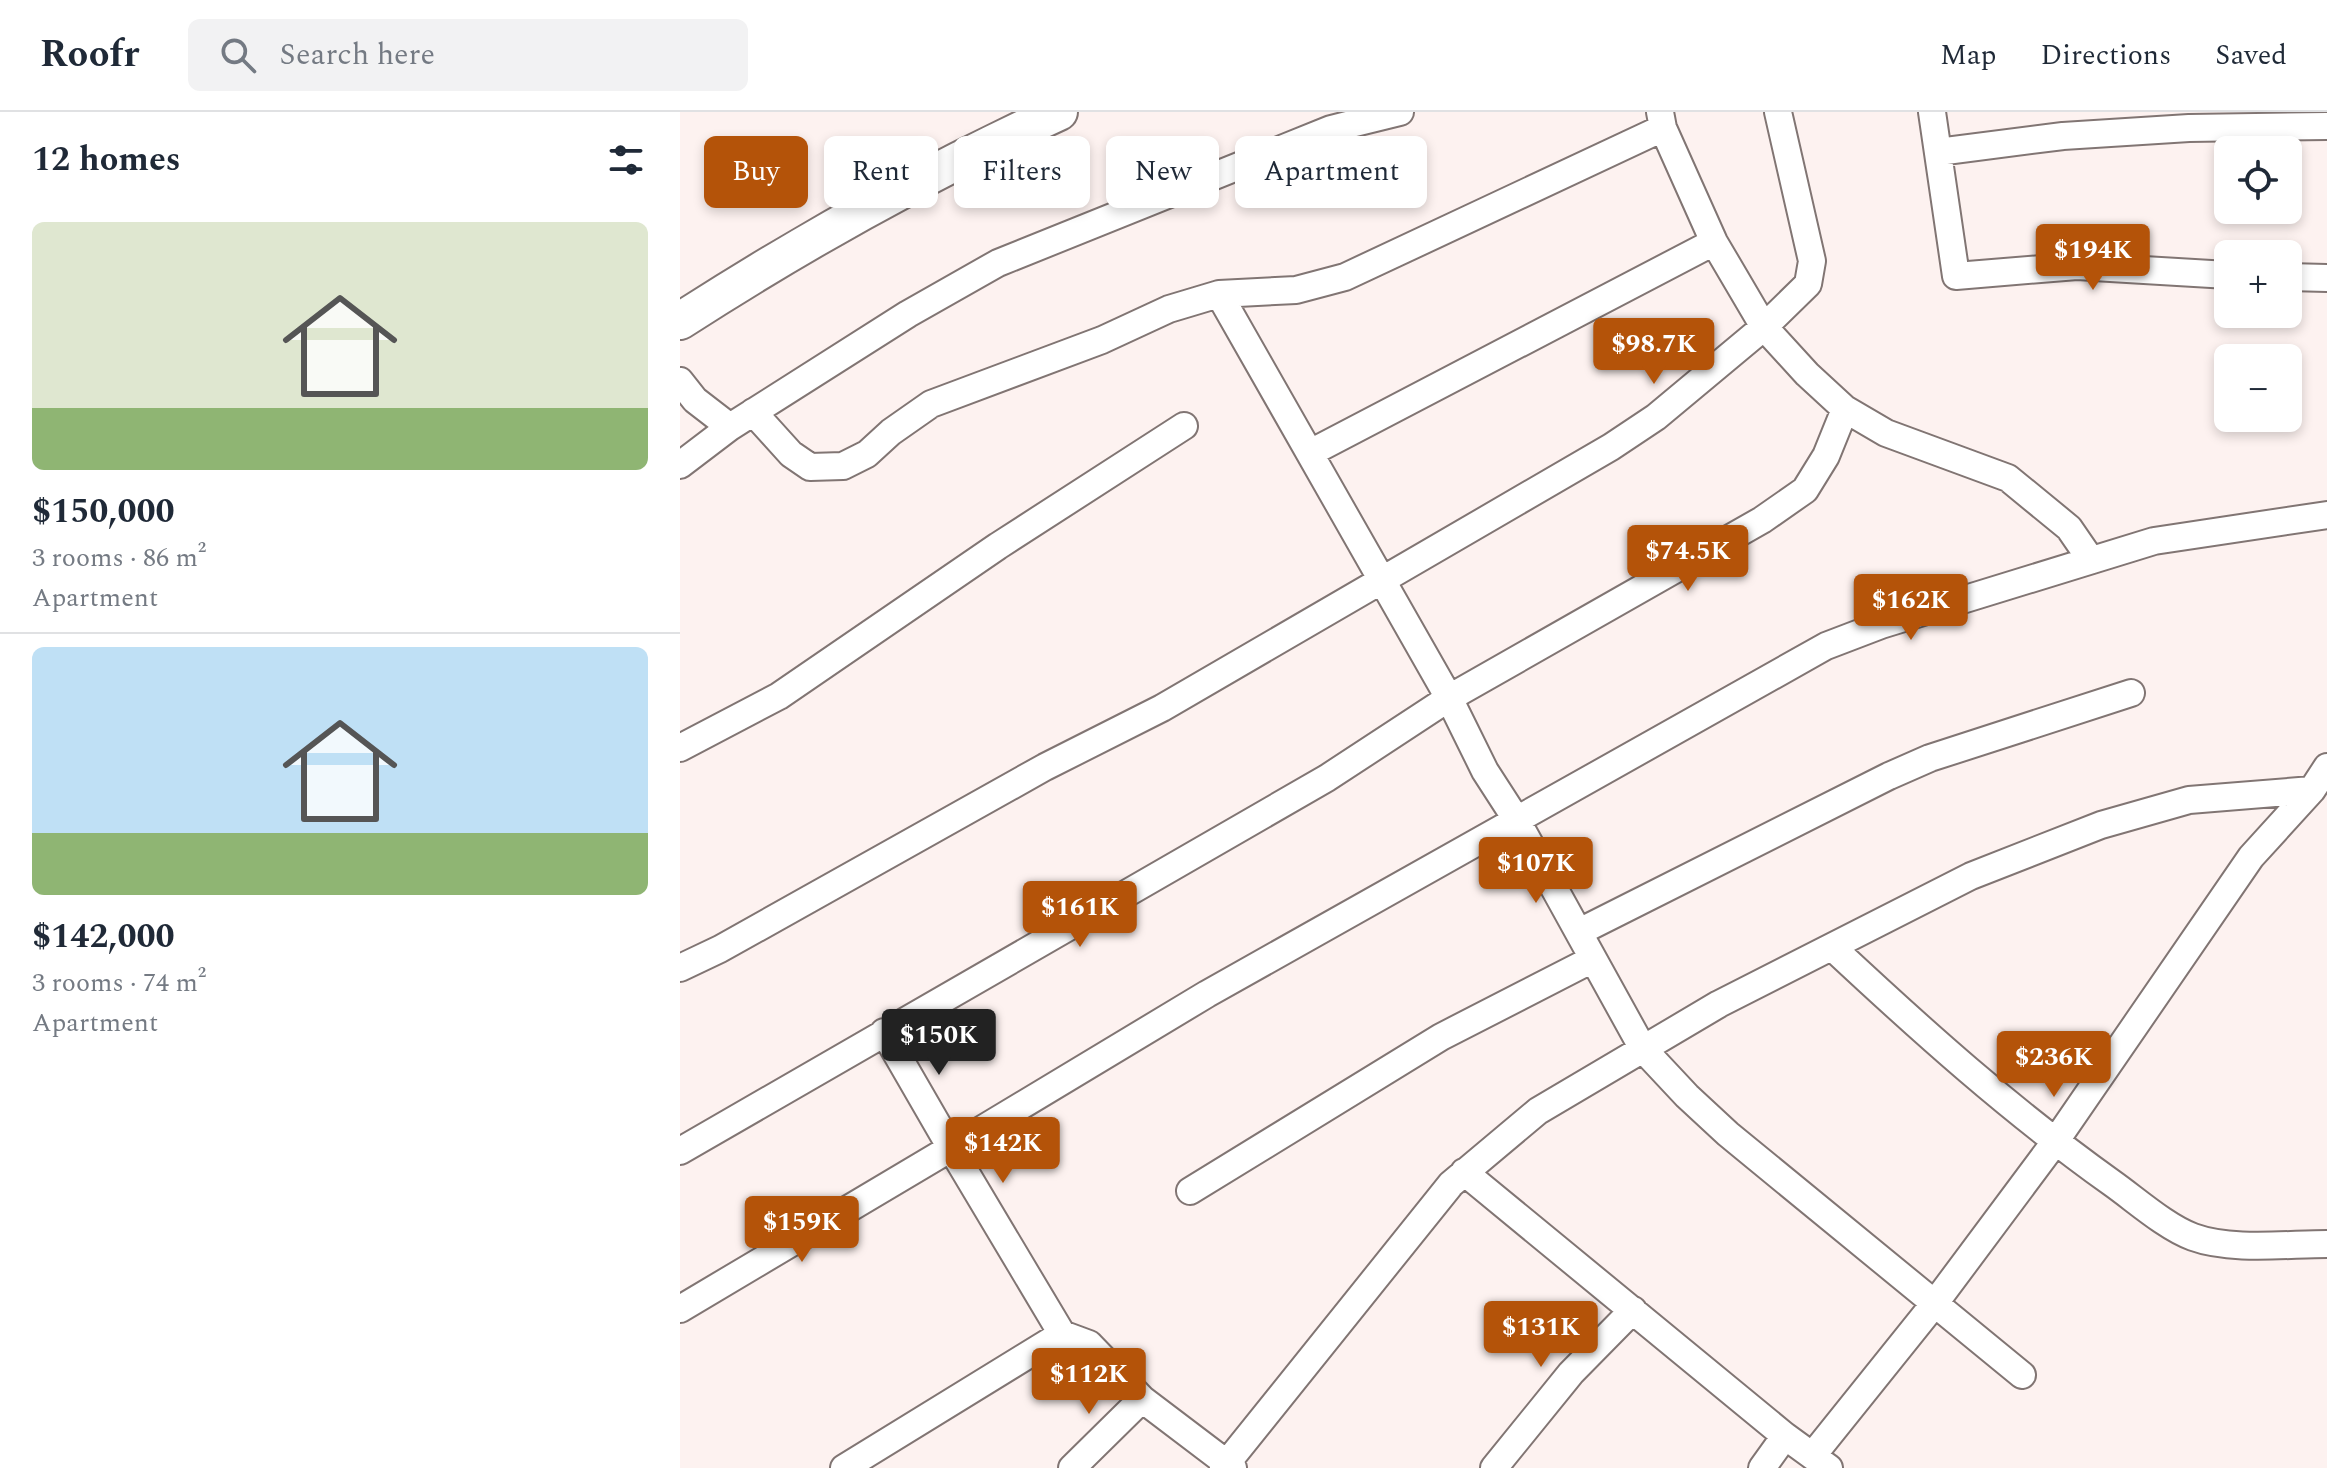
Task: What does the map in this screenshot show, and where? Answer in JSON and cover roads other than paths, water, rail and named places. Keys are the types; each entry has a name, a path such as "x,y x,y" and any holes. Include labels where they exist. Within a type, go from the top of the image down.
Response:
{"main road":[{"path":"680,321 836,226 996,141 1059,112"}],"street":[{"path":"680,465 753,412 908,314 998,263 1331,129 1400,112"},
{"path":"680,968 734,942 1045,767 1162,708 1611,447 1656,417 1764,327 1808,284 1812,261 1778,112"},
{"path":"1932,112 1956,276 2077,266 2214,274"},
{"path":"753,412 791,454 810,467 843,466 867,454 891,432 931,404 1102,340 1169,309 1219,294 1296,290 1345,277 1662,120 1714,242 1764,327 1807,374 1845,409 1886,433 2008,478 2069,528 2091,560"},
{"path":"1938,152 2063,136 2189,128 2327,126"},
{"path":"1310,453 1714,242"},
{"path":"2302,277 2327,278"},
{"path":"1219,294 1449,698 1485,771 1516,819 1643,1049 1728,1134 2022,1375"},
{"path":"680,381 695,400 730,427"},
{"path":"680,1151 1327,778 1449,698 1698,558 1805,490 1826,456 1845,409"},
{"path":"680,748 779,696 998,546 1184,426"},
{"path":"680,1309 1207,994 1826,646 1881,625 2154,541 2327,515"},
{"path":"1579,932 1930,758 2131,693"},
{"path":"1464,1172 1785,1436 1821,1462 2055,1142 2251,857 2312,790 2327,767"},
{"path":"884,1032 1062,1334 1089,1344 1142,1399 1228,1466 1437,1200 1464,1172 1538,1111 1719,1004 1971,876 2101,825 2189,800 2312,790"},
{"path":"1832,947 1939,1047 2055,1142 2182,1232 2196,1238 2234,1245 2327,1244"},
{"path":"1190,1191 1441,1037 1593,959"},
{"path":"1494,1468 1571,1373 1633,1310"},
{"path":"844,1468 1062,1334"},
{"path":"1072,1468 1142,1399"},
{"path":"1762,1468 1785,1436"}]}
